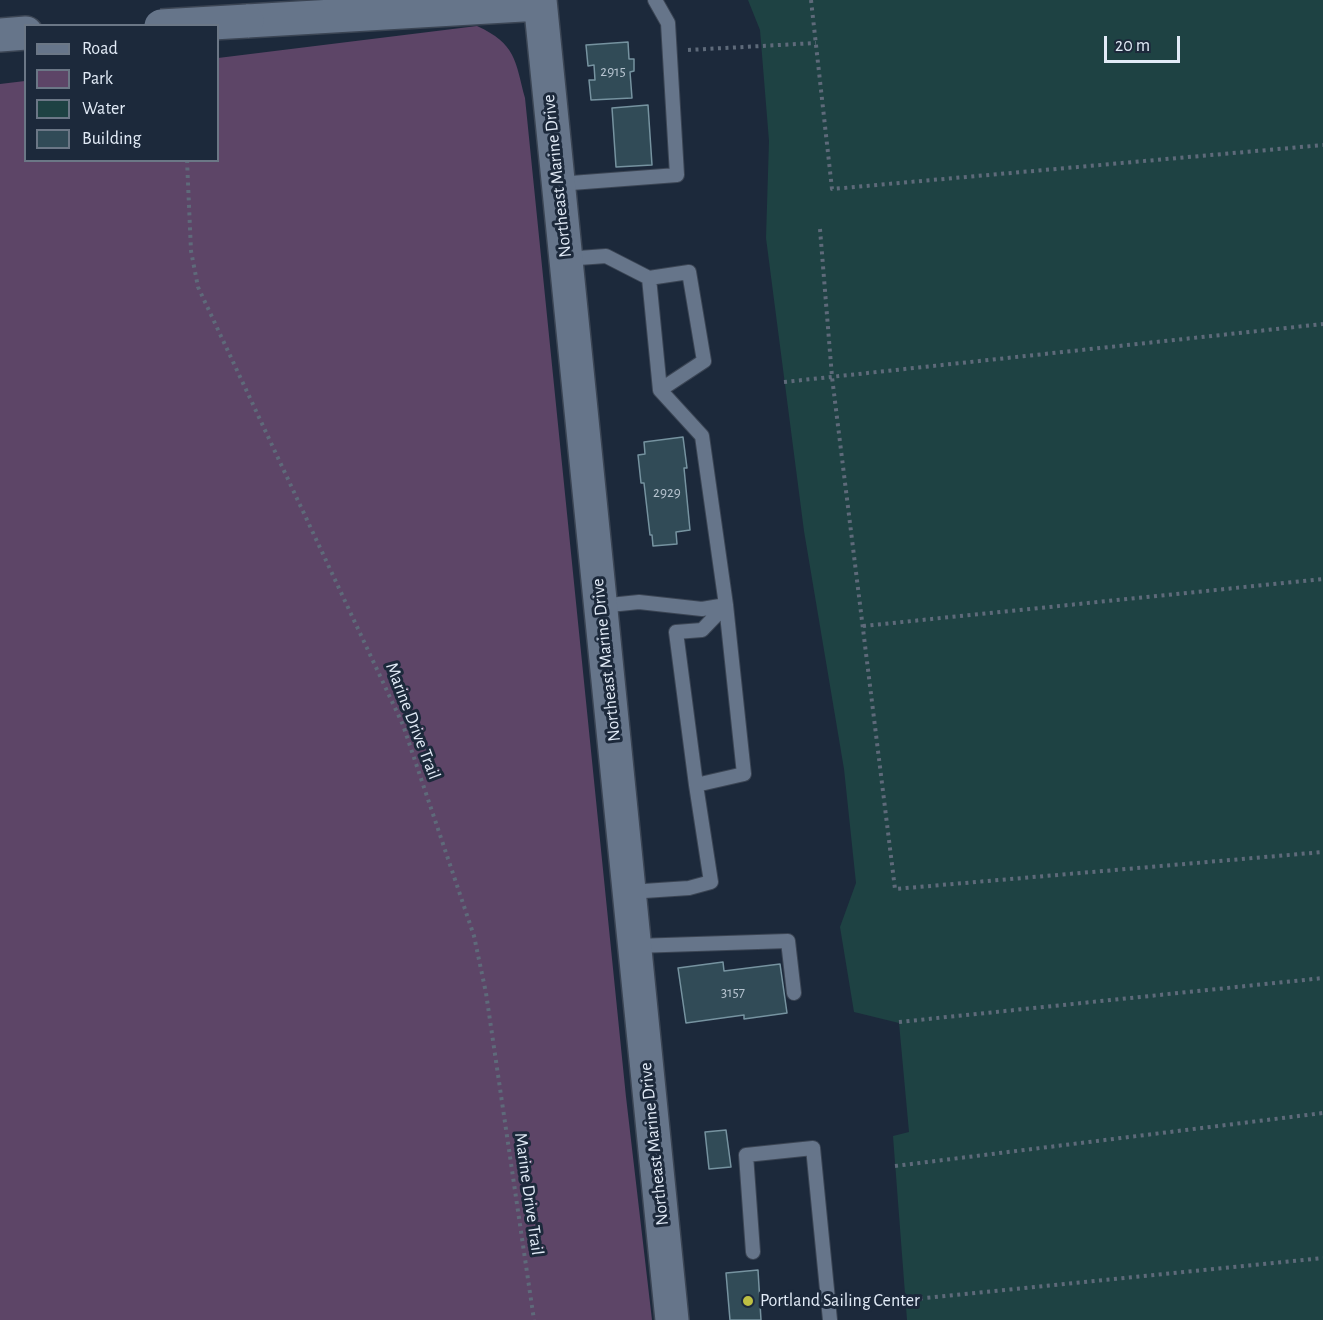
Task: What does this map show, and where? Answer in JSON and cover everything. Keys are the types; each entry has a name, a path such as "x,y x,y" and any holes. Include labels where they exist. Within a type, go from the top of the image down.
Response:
{"main road":[{"name":"Northeast Marine Drive","path":"540,2 672,1320"},
{"path":"195,24 540,2"},
{"path":"0,35 24,33"}],"lane":[{"path":"558,184 677,175 668,23 655,0"},
{"path":"565,259 606,256 649,278 689,272 704,361 660,390"},
{"path":"649,278 660,390 702,436 726,605 744,774 696,785"},
{"path":"600,606 639,602 702,609 726,605"},
{"path":"629,892 689,888 711,882 676,632 702,630 726,605"},
{"path":"635,946 788,941 794,993"},
{"path":"753,1252 746,1155 813,1148 830,1320"}],"path":[{"path":"811,0 832,189 1323,145"},
{"path":"692,50 816,43"},
{"name":"Marine Drive Trail","path":"187,162 191,251 198,287 403,725 474,936 486,993 534,1320"},
{"path":"820,229 832,377 895,889 1323,852"},
{"path":"784,382 1323,324"},
{"path":"863,626 1323,579"},
{"path":"899,1022 1323,978"},
{"path":"895,1166 1323,1113"},
{"path":"905,1300 1323,1258"}],"green space":[{"path":"477,26 500,40 512,54 516,63 525,98 626,1097 652,1320 0,1320 0,84 24,81 24,162 219,162 219,58"}],"water":[{"path":"748,0 1323,0 1323,1320 907,1320 893,1136 909,1132 899,1023 854,1012 840,927 856,883 844,769 804,531 766,238 769,141 760,30"}],"building":[{"path":"628,42 629,59 634,59 634,71 630,72 632,98 591,100 589,80 595,80 594,65 588,66 586,45"},
{"path":"648,105 652,165 616,167 612,108"},
{"path":"683,437 690,530 676,532 677,544 653,546 638,455 645,454 644,442"},
{"path":"723,962 724,971 780,964 787,1013 744,1019 744,1015 686,1023 678,968"},
{"path":"726,1130 731,1167 709,1169 705,1132"},
{"path":"758,1270 761,1320 730,1320 726,1273"}],"place":[{"name":"Portland Sailing Center","path":"748,1301"}]}
